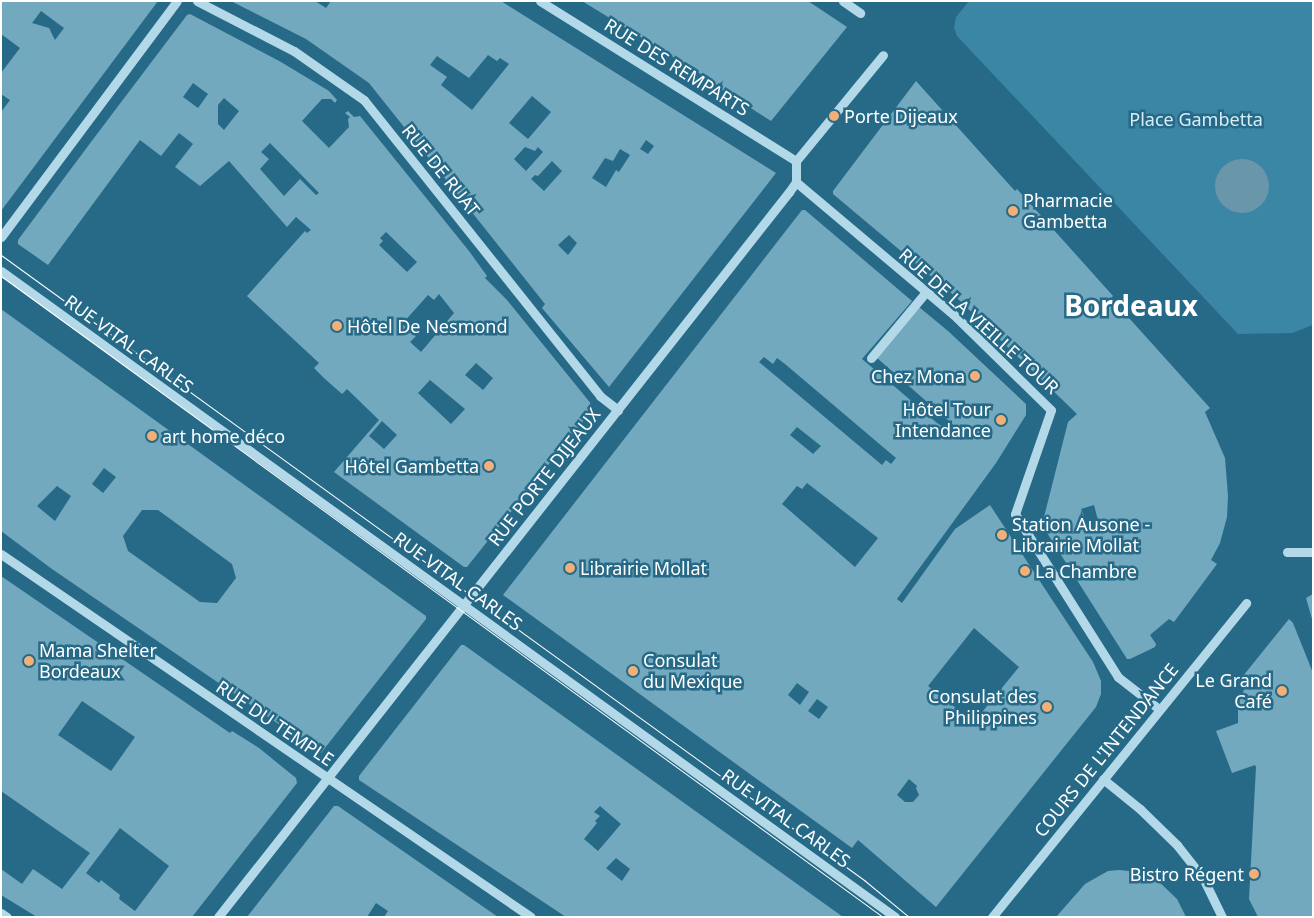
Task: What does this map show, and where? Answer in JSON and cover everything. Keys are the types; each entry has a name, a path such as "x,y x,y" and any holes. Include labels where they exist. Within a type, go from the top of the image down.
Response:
{"street":[{"path":"1,237 177,1"},
{"name":"RUE DE RUAT","path":"196,1 294,51 364,100 600,396 618,410"},
{"name":"RUE DES REMPARTS","path":"540,1 796,161"},
{"path":"843,1 860,13"},
{"path":"796,182 796,161 883,55"},
{"name":"RUE PORTE DIJEAUX","path":"218,917 796,182"},
{"name":"RUE DE LA VIEILLE TOUR","path":"796,182 953,314 1052,410 1015,514 1118,676 1159,710"},
{"name":"RUE VITAL CARLES","path":"1,271 895,917"},
{"path":"871,358 926,292"},
{"path":"1287,552 1313,552"},
{"name":"RUE DU TEMPLE","path":"1,554 531,917"},
{"name":"COURS DE L'INTENDANCE","path":"992,917 1246,603"},
{"path":"1103,779 1140,809 1176,845 1203,878 1222,917"},
{"path":"1,913 7,917"}],"green space":[{"name":"Place Gambetta","path":"969,1 1313,1 1313,325 1292,333 1238,334 957,36 954,28 956,17"}],"shaded area":[{"path":"1242,159 1252,161 1261,167 1267,176 1269,186 1267,196 1261,205 1252,211 1242,213 1232,211 1223,205 1217,196 1215,186 1217,176 1223,167 1232,161"}],"building":[{"path":"1,1 158,1 1,211 1,112 10,100 1,94 1,73 20,48 1,34","holes":["41,11 64,28 55,40 49,28 32,23"]},
{"path":"231,1 315,1 326,8 331,1 501,1 776,173 609,387 542,308 545,304 369,83 306,39","holes":["488,55 497,61 500,58 509,64 472,110 441,85 447,77 430,65 437,56 469,78","532,96 551,112 528,139 509,123","646,140 654,146 648,154 640,149","525,147 535,151 538,147 543,152 526,171 514,159","620,149 630,155 619,172 616,170 606,187 592,178 605,158 613,161","552,161 562,171 544,191 531,179 535,175 538,176","569,235 577,243 568,255 558,245"]},
{"path":"582,1 808,1 847,27 771,121 708,81 709,79"},
{"path":"190,14 281,62 329,91 337,100 335,103 331,99 322,99 302,121 329,148 349,127 348,119 350,117 345,113 348,111 354,117 360,116 469,251 487,276 485,278 507,300 592,405 592,410 467,567 464,567 334,472 379,420 347,389 342,394 325,379 314,368 319,363 247,296 305,231 307,233 311,230 296,217 287,227 229,161 200,186 175,167 193,144 179,133 161,156 140,140 48,265 18,244 18,240 187,15","holes":["193,83 208,94 198,108 183,97","224,98 239,111 224,130 218,124 218,105","270,143 319,193 316,195 300,179 284,196 260,169 269,159 261,152","386,232 417,262 407,272 379,245 383,241 380,238","439,294 454,313 421,352 410,342 416,336 402,324 428,295 434,300","476,363 493,378 483,390 465,375","430,380 465,409 451,424 418,393","382,421 397,435 384,449 369,436"]},
{"path":"916,81 1015,191 1017,189 1113,296 1111,298 1210,408 1205,412 1225,458 1228,496 1227,517 1220,543 1211,560 1217,564 1174,622 1169,619 1150,635 1156,644 1155,647 1127,659 1042,525 1068,422 1077,414 957,298 833,194 833,191","holes":["1094,505 1099,524 1089,528 1081,509"]},
{"path":"802,210 805,210 912,301 862,359 937,423 953,434 958,429 877,358 919,307 948,331 1026,404 1026,415 996,463 897,599 902,603 955,529 990,505 1093,662 1101,681 1101,694 1096,707 936,907 858,840 852,848 503,595","holes":["764,357 773,364 777,358 896,458 891,464 886,460 882,465 759,362","797,427 821,446 813,454 790,435","807,483 878,538 855,567 782,504 797,486 802,489","974,628 1019,667 974,722 928,686","797,683 809,692 800,705 788,695","817,699 828,707 819,719 808,711","909,779 917,786 919,795 913,802 905,802 897,795"]},
{"path":"1,309 426,616 426,619 321,753 52,569 1,531","holes":["104,468 116,477 103,493 92,484","57,486 71,496 55,521 37,506","142,510 158,510 232,564 236,578 217,603 200,602 128,551 123,536"]},
{"path":"1,576 230,733 232,731 259,748 296,778 297,783 192,917 37,917 1,895 1,869 22,884 33,869 62,889 90,853 1,791","holes":["82,701 135,737 111,771 58,735","120,828 169,866 135,911 119,899 120,895 101,880 99,883 86,873"]},
{"path":"1313,594 1313,619 1312,619 1306,598"},
{"path":"1289,619 1293,623 1313,673 1313,917 1258,917 1249,899 1256,767 1255,765 1232,773 1216,731 1238,723 1238,704 1248,680 1243,676"},
{"path":"461,645 464,645 843,917 566,917 359,780 359,776","holes":["600,806 621,824 598,851 584,839 597,823 595,821 600,816 594,812","616,858 630,869 622,881 606,868"]},
{"path":"334,806 338,806 498,917 384,917 388,911 376,903 367,917 247,917"},
{"path":"1108,871 1139,872 1155,878 1177,899 1186,917 1056,917 1085,884"}],"tram line":[{"path":"1,255 864,880 909,917"},
{"path":"1,276 883,917"}],"place":[{"name":"Porte Dijeaux","path":"834,116"},
{"name":"Pharmacie Gambetta","path":"1013,211"},
{"name":"Hôtel De Nesmond","path":"337,326"},
{"name":"Chez Mona","path":"975,376"},
{"name":"Hôtel Tour Intendance","path":"1001,420"},
{"name":"art home déco","path":"152,436"},
{"name":"Hôtel Gambetta","path":"489,466"},
{"name":"Station Ausone - Librairie Mollat","path":"1002,535"},
{"name":"Librairie Mollat","path":"570,568"},
{"name":"La Chambre","path":"1025,571"},
{"name":"Mama Shelter Bordeaux","path":"29,661"},
{"name":"Consulat du Mexique","path":"633,671"},
{"name":"Le Grand Café","path":"1282,691"},
{"name":"Consulat des Philippines","path":"1047,707"},
{"name":"Bistro Régent","path":"1254,874"}],"district":[{"name":"Bordeaux","path":"1131,305"}]}
